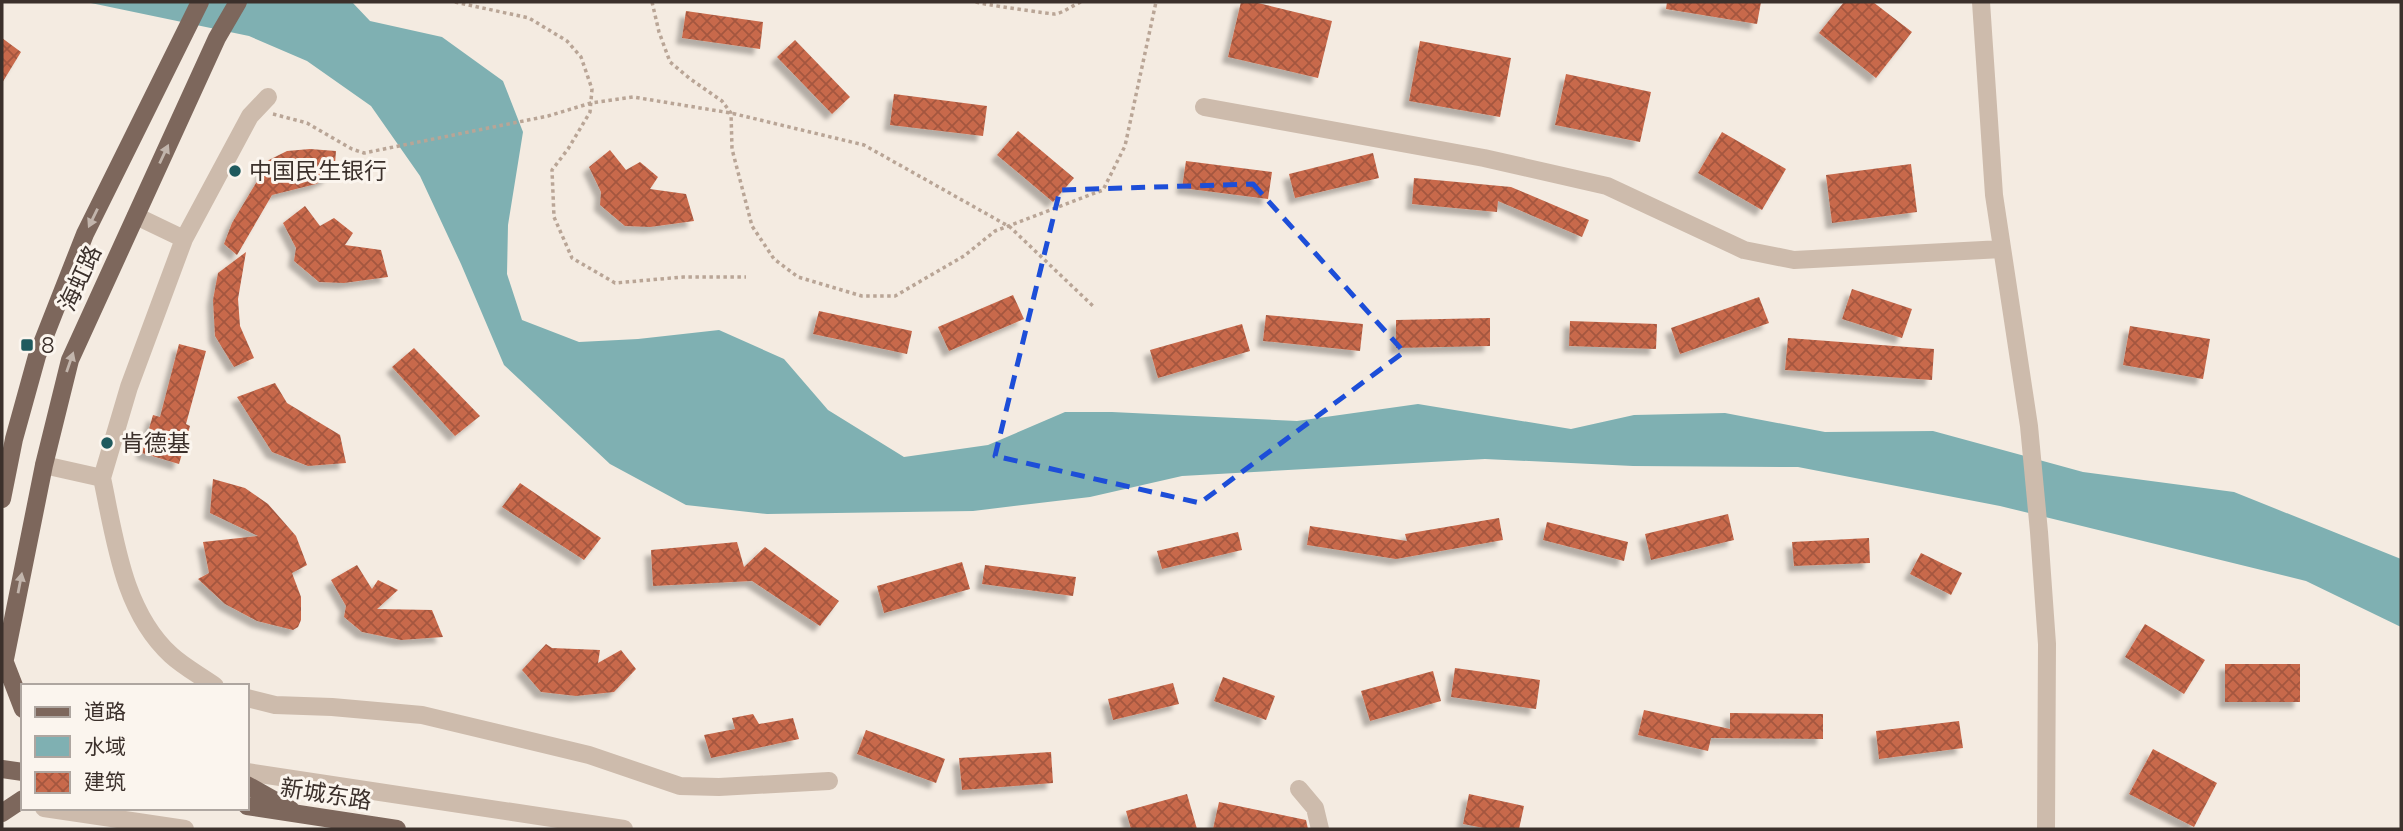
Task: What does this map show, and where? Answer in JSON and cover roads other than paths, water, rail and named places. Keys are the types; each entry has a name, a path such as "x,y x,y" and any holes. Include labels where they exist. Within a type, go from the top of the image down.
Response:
{"main road":[{"name":"海虹路","path":"2,499 8,439 85,234 200,2"},
{"name":"海虹路","path":"3,667 44,466 70,360 217,38 238,2"},
{"path":"3,667 21,705"},
{"path":"2,769 21,772"},
{"path":"248,786 299,814"},
{"name":"新城东路","path":"248,806 397,829"}],"street":[{"path":"1981,2 1994,195 2029,426 2039,532 2047,644 2046,829"},
{"path":"212,684 171,655 142,621 122,570 102,478 129,387 184,239 250,116 268,97"},
{"path":"1204,107 1484,158 1607,186 1744,250 1794,260 2002,249"},
{"path":"136,216 184,239"},
{"path":"44,466 102,478"},
{"path":"248,698 275,705 422,715 589,755 680,786 719,787 829,780"},
{"path":"248,772 624,829"},
{"path":"1299,789 1315,808 1320,829"},
{"path":"57,810 185,829"}],"water":[{"path":"86,2 352,2 370,21 442,37 503,81 523,132 508,225 507,274 522,320 579,342 719,330 784,359 828,410 904,457 988,445 1065,412 1297,421 1418,404 1571,429 1634,415 1725,413 1825,432 1933,431 2083,472 2234,492 2401,559 2401,627 2306,581 2000,506 1798,467 1633,466 1485,459 1182,476 1090,497 973,511 767,514 686,505 610,464 504,365 420,176 371,106 307,61 249,36"}],"place":[{"name":"中国民生银行","path":"235,171"},
{"name":"8","path":"27,345"},
{"name":"肯德基","path":"107,443"}]}
